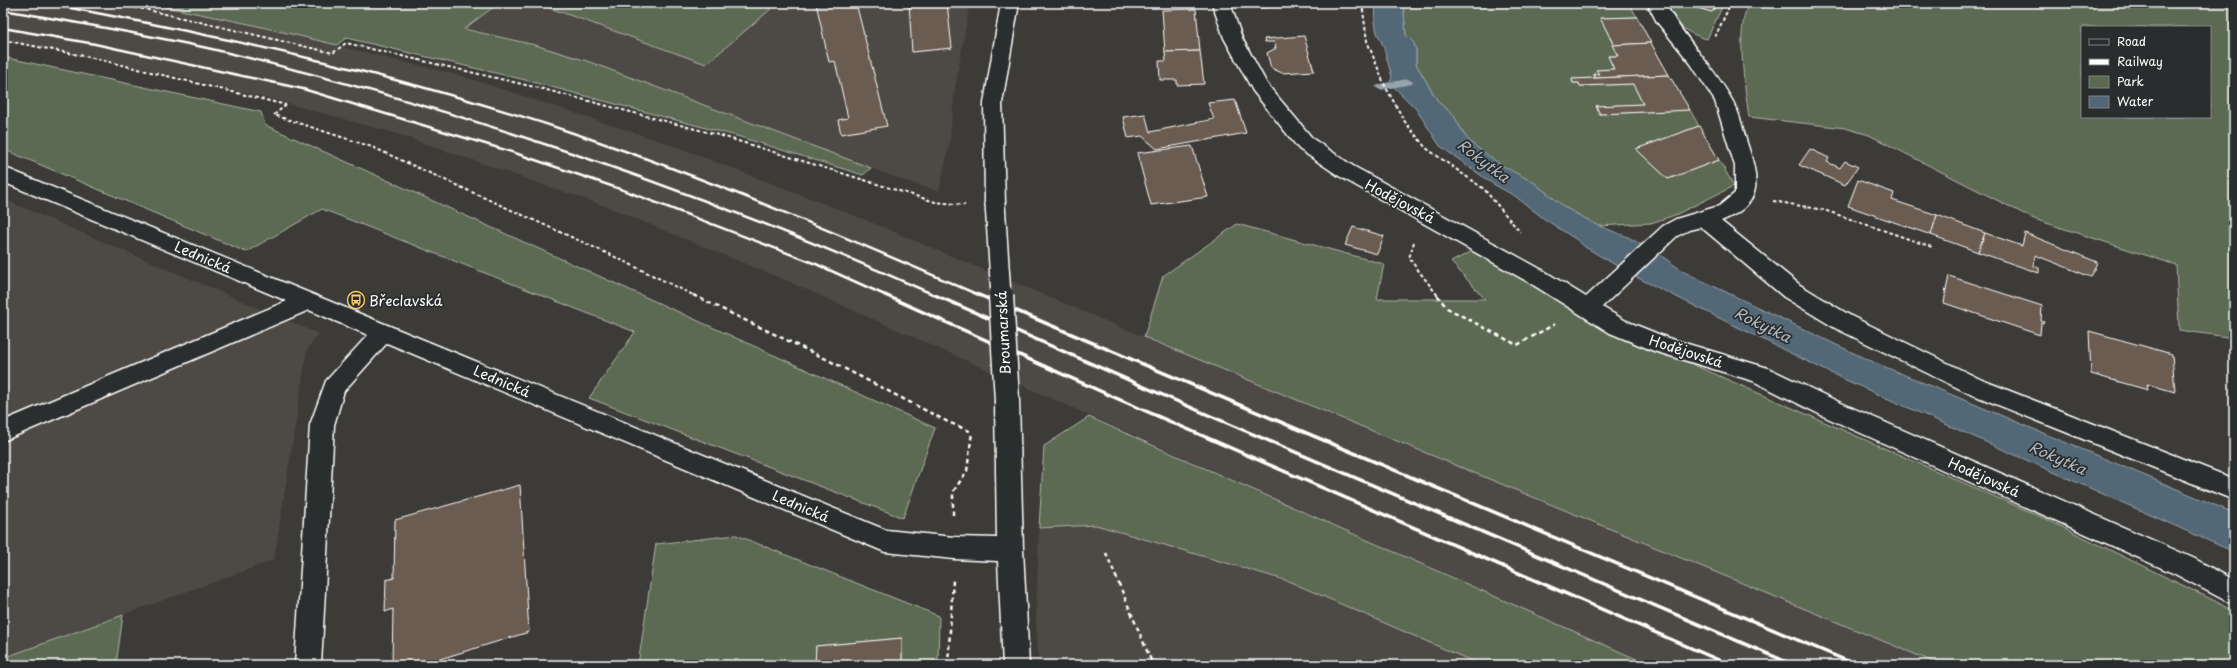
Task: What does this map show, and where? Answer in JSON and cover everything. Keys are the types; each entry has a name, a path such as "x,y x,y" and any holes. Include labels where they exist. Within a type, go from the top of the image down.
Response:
{"street":[{"name":"Broumarská","path":"1010,3 993,103 995,203 1007,401 1010,550 1016,665"},
{"name":"Hodějovská","path":"1221,3 1233,38 1259,87 1306,144 1346,171 1424,213 1588,307 1618,327 1662,345 1760,374 1831,409 2184,566 2234,593"},
{"path":"1588,307 1619,280 1654,243 1676,227 1705,219 1726,211 1744,195 1745,166 1724,101 1698,61 1666,22 1656,3"},
{"name":"Lednická","path":"3,174 885,540 954,548 1010,550"},
{"path":"1705,219 1792,291 1843,322 1974,386 2234,490"},
{"path":"3,431 309,301"},
{"path":"308,665 322,425 334,387 384,332"}],"path":[{"path":"105,3 144,9 333,52 346,43 535,87 722,136 935,202 966,205"},
{"path":"1362,3 1366,41 1385,86 1405,122 1426,148 1484,189 1523,235"},
{"path":"1698,61 1717,33 1730,3"},
{"path":"3,40 89,57 286,105 274,115 372,147 456,184 632,265 830,360 948,422 972,432"},
{"path":"1744,195 1824,210 1932,247"},
{"path":"1424,213 1409,258 1447,308 1517,345 1588,307"},
{"path":"1106,553 1153,665"},
{"path":"1378,662 1387,665"}],"shaded area":[{"path":"3,3 146,3 249,24 462,76 672,145 856,216 1144,337 1941,665 1650,665 792,283 605,206 394,133 286,103 181,77 3,41"},
{"path":"499,3 970,3 955,88 949,146 939,191 905,181 587,61 535,45 464,28"},
{"path":"3,199 319,334 307,350 274,560 3,658"},
{"path":"1096,525 1288,581 1481,665 1039,665 1036,620 1039,528"}],"green space":[{"path":"146,3 499,3 464,29 535,45 587,61 871,168 863,175 740,137 521,79 346,38 337,45 249,24"},
{"path":"553,3 757,3 772,8 706,64 547,7"},
{"path":"1403,3 1629,3 1637,17 1601,18 1618,56 1608,56 1614,69 1597,70 1599,74 1594,74 1595,78 1572,79 1573,83 1579,83 1580,86 1633,84 1643,104 1596,106 1600,114 1690,110 1699,126 1636,149 1668,179 1719,160 1734,186 1675,215 1651,223 1599,226 1566,208 1533,182 1503,167 1472,144 1465,136 1453,114 1439,103 1416,64 1416,51 1414,44 1406,35"},
{"path":"1667,3 1680,3 1712,12 1717,3 1724,3 1707,39 1699,37 1682,27 1677,22"},
{"path":"1749,3 2234,3 2234,338 2179,330 2176,265 2034,219 1869,135 1845,128 1749,117 1742,58 1745,14"},
{"path":"3,57 261,112 265,125 935,428 903,518 589,398 635,332 322,209 246,252 3,149"},
{"path":"1237,224 1384,264 1377,299 1485,299 1451,262 1476,249 1605,326 2046,519 2215,601 2234,612 2234,665 1941,665 1144,337 1163,276"},
{"path":"1089,417 1650,665 1481,665 1288,581 1096,525 1039,528 1044,446"},
{"path":"736,535 939,616 938,665 902,665 902,638 816,646 815,665 638,665 656,544"},
{"path":"123,615 116,665 3,665 3,658"}],"water":[{"name":"Rokytka","path":"1376,3 1403,3 1406,35 1414,43 1416,51 1416,64 1439,103 1453,114 1465,136 1472,144 1503,166 1533,182 1566,208 1599,226 1628,237 1663,257 1684,272 1864,358 2234,513 2234,552 1839,377 1634,276 1585,247 1577,240 1543,218 1515,196 1493,184 1440,146 1416,109 1390,83 1392,77 1383,45 1377,33 1375,22"}],"building":[{"path":"816,3 856,3 887,126 841,134 838,120 848,118 835,61 829,62"},
{"path":"909,3 947,3 952,48 912,52"},
{"path":"1258,3 1285,3 1286,7 1259,8"},
{"path":"1680,3 1717,3 1712,12"},
{"path":"1196,9 1200,51 1165,52 1162,10"},
{"path":"1637,17 1651,43 1614,45 1600,18"},
{"path":"1304,36 1314,71 1282,73 1271,68 1267,53 1276,48 1274,42 1265,42 1264,39"},
{"path":"1651,43 1669,75 1595,78 1594,74 1599,74 1596,70 1614,69 1608,56 1618,56 1612,45"},
{"path":"1200,51 1204,84 1177,85 1177,80 1160,80 1159,61 1166,61 1165,52"},
{"path":"1669,75 1690,110 1600,114 1596,106 1643,104 1633,84 1580,86 1579,83 1573,83 1572,79"},
{"path":"1235,100 1246,133 1157,149 1142,136 1128,138 1123,117 1145,114 1150,132 1214,119 1208,103"},
{"path":"1699,126 1719,160 1668,179 1636,149"},
{"path":"1192,146 1208,197 1151,205 1137,153"},
{"path":"1810,149 1829,158 1827,162 1840,168 1845,161 1858,167 1845,185 1799,165"},
{"path":"1858,180 1894,193 1892,200 1937,215 1931,235 1848,206"},
{"path":"1937,215 1985,233 1978,252 1931,235"},
{"path":"1353,227 1384,236 1377,254 1345,245"},
{"path":"1985,233 2022,246 2025,233 2097,262 2091,277 2035,255 2034,266 2039,268 2039,273 1978,252"},
{"path":"1949,276 2042,306 2041,321 2044,322 2043,324 2041,323 2040,335 1944,303 1946,291 1944,289 1946,290"},
{"path":"2089,331 2172,354 2175,392 2147,384 2148,390 2091,374"},
{"path":"520,485 529,632 420,665 392,665 393,609 385,612 386,580 394,578 395,520"},
{"path":"902,638 902,665 815,665 816,646"}],"waterway":[{"path":"1380,87 1408,82"}],"railway":[{"path":"44,3 248,44 382,77 516,114 683,172 833,232 981,296"},
{"path":"3,10 136,33 216,50 308,73 400,99 582,156 672,188 761,222 937,296"},
{"path":"3,28 95,44 303,89 512,152 623,190 816,264 887,296"},
{"path":"885,295 1109,395 1730,665"},
{"path":"935,295 1206,414 1794,665"},
{"path":"979,295 1857,665"}],"place":[{"name":"Břeclavská","path":"356,300"}]}
